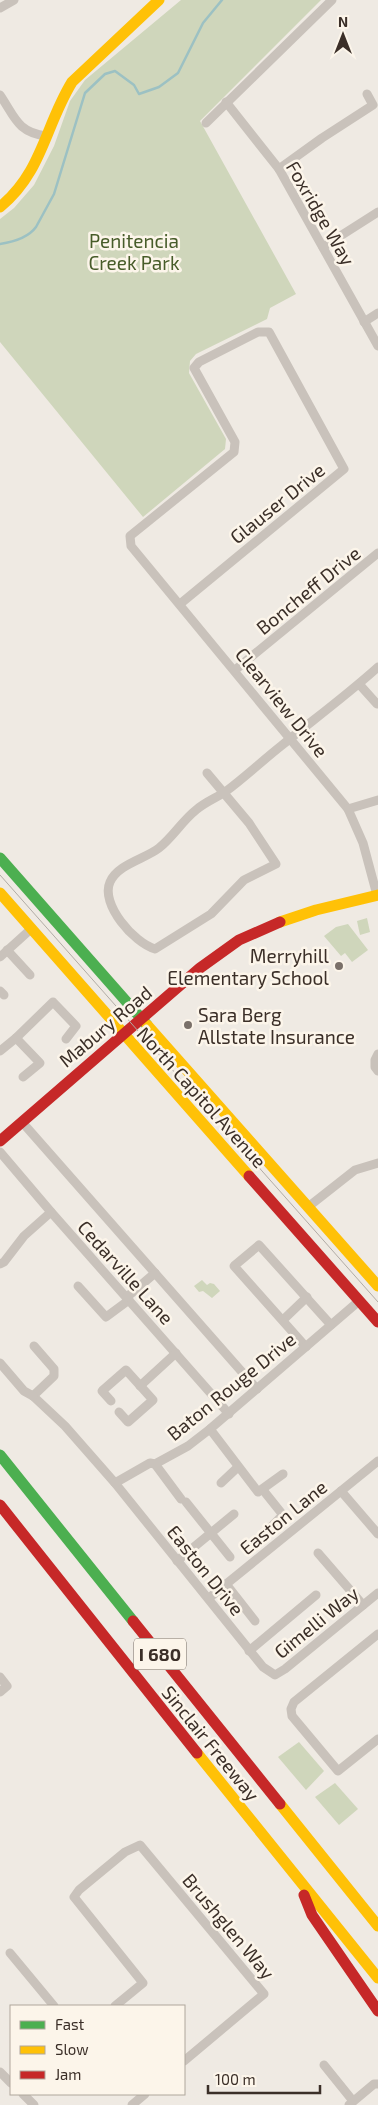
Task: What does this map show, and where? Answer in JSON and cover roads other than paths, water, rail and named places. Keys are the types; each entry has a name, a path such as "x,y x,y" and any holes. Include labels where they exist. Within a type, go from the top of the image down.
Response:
{"main road":[{"path":"0,207 20,188 34,166 62,95 72,82 159,0"},
{"name":"North Capitol Avenue","path":"0,858 378,1286"},
{"name":"North Capitol Avenue","path":"0,893 378,1322"},
{"name":"Mabury Road","path":"0,1141 200,968 239,940 278,922 316,910 377,895"},
{"name":"Sinclair Freeway","path":"0,1455 378,1926"},
{"name":"Sinclair Freeway","path":"0,1505 378,1978"},
{"path":"320,1854 378,1920"},
{"path":"301,1884 312,1914 378,2011"}],"street":[{"path":"0,8 14,0"},
{"path":"206,124 226,102 332,0"},
{"path":"279,169 373,105 368,94"},
{"path":"0,95 20,127 31,134 46,136"},
{"name":"Foxridge Way","path":"226,102 279,169 378,346"},
{"path":"323,247 378,212"},
{"path":"364,322 378,313"},
{"name":"Clearview Drive","path":"269,332 258,332 199,362 194,368 235,442 234,452 130,536 131,546 348,809 363,843 377,895"},
{"name":"Glauser Drive","path":"180,604 344,469 269,332"},
{"name":"Boncheff Drive","path":"235,670 378,553"},
{"path":"207,773 224,793 249,823 276,864 244,880 221,904 198,922 155,949 149,947 133,935 122,923 107,894 111,880 130,864 157,849 174,836 195,810 224,793 378,667"},
{"path":"358,684 378,704"},
{"path":"348,809 378,800"},
{"path":"0,957 31,929"},
{"path":"7,950 30,975"},
{"path":"0,1051 53,1002 76,1026 66,1039"},
{"path":"16,1038 40,1063 23,1077"},
{"path":"378,1054 375,1060 375,1067 378,1071"},
{"path":"22,1122 257,1390"},
{"name":"Cedarville Lane","path":"0,1152 229,1414"},
{"path":"308,1207 355,1170 378,1163"},
{"path":"0,1264 4,1262 24,1236 51,1212"},
{"path":"306,1347 234,1266 259,1244 331,1325"},
{"path":"78,1286 106,1317 155,1273"},
{"path":"283,1320 307,1298"},
{"name":"Baton Rouge Drive","path":"116,1483 150,1463 155,1464 188,1446 229,1414 359,1301"},
{"path":"32,1396 54,1376 54,1369 34,1346"},
{"path":"140,1386 176,1353"},
{"name":"Easton Drive","path":"0,1363 24,1391 65,1426 116,1483 249,1651 263,1667 274,1675"},
{"path":"111,1401 102,1391 126,1370 153,1400 128,1422 119,1412"},
{"path":"210,1429 258,1492 283,1474"},
{"name":"Easton Lane","path":"208,1598 378,1461"},
{"path":"155,1464 230,1557"},
{"path":"221,1483 238,1467"},
{"path":"262,1490 283,1515 265,1533"},
{"path":"341,1491 378,1534"},
{"path":"178,1561 234,1514"},
{"path":"318,1553 363,1605"},
{"path":"226,1584 255,1621"},
{"name":"Gimelli Way","path":"274,1675 285,1669 378,1593"},
{"path":"249,1651 316,1595"},
{"path":"378,1634 294,1702 291,1709 292,1716 338,1771 378,1739"},
{"path":"0,1677 4,1689"},
{"name":"Brushglen Way","path":"116,2005 144,1983 74,1897 79,1890 125,1852 140,1845 264,1994 185,2060"},
{"path":"10,1953 53,2005"},
{"path":"324,2065 351,2103 374,2084 378,2084"},
{"path":"0,2072 10,2082"},
{"path":"24,2095 34,2105"},
{"path":"132,2105 144,2095"}],"waterway":[{"path":"0,244 25,237 36,227 54,194 85,93 105,74 115,71 134,85 139,94 159,87 178,73 203,23 222,0"}],"tram line":[{"path":"0,875 378,1302"}],"place":[{"name":"Merryhill Elementary School","path":"339,966"},
{"name":"Sara Berg Allstate Insurance","path":"188,1025"}],"park label":[{"name":"Penitencia Creek Park","path":"134,251"}]}
